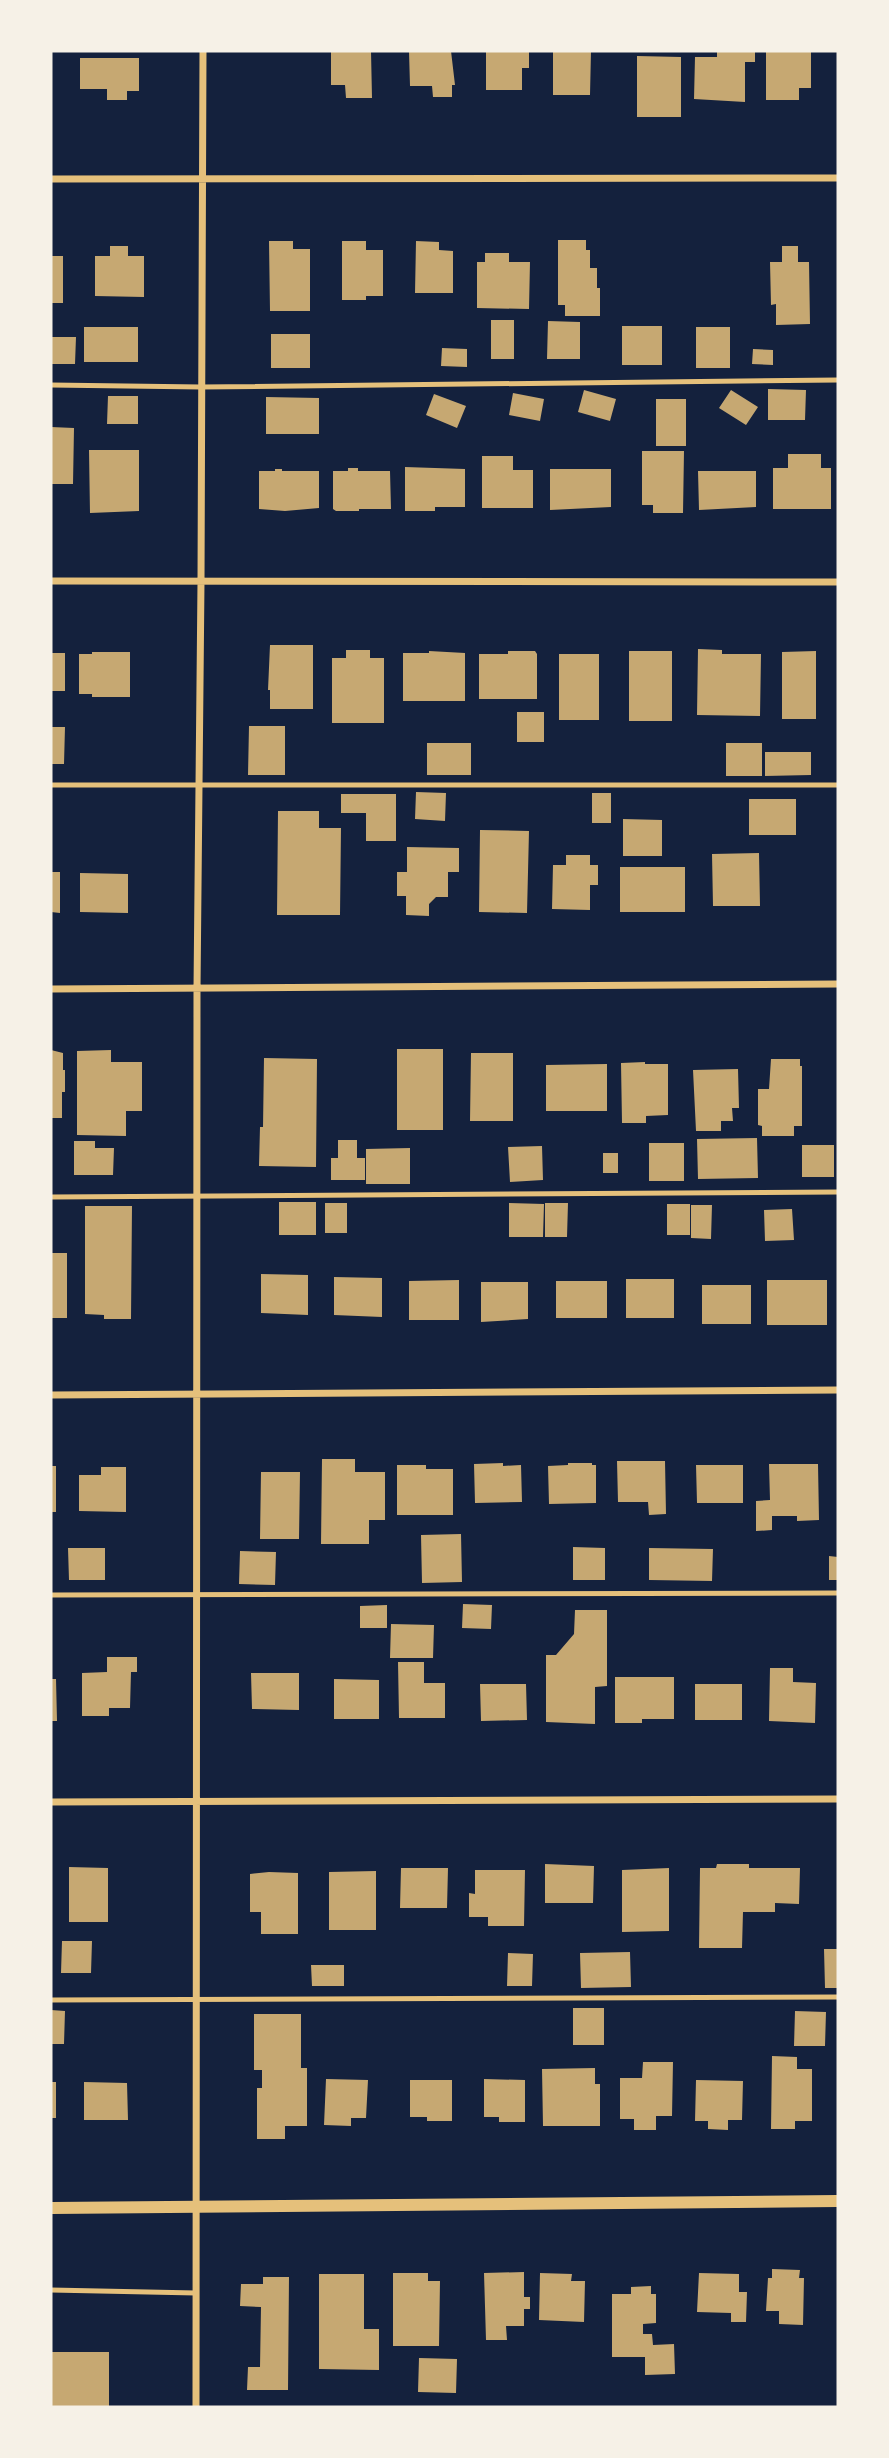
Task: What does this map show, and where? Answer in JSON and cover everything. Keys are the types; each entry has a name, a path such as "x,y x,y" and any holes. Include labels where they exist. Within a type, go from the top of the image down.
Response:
{"street":[{"path":"196,2407 197,989 203,51"},
{"path":"51,179 838,178"},
{"path":"51,581 838,582"},
{"path":"51,989 838,984"},
{"path":"51,1395 838,1390"},
{"path":"51,1802 838,1799"},
{"path":"51,2208 195,2209 838,2201"}],"lane":[{"path":"51,385 201,387 838,380"},
{"path":"51,785 838,785"},
{"path":"51,1197 838,1192"},
{"path":"51,1595 838,1593"},
{"path":"51,2000 838,1997"},
{"path":"51,2290 196,2293"}],"building":[{"path":"331,51 371,51 372,98 346,98 345,85 331,85"},
{"path":"409,51 451,51 455,85 452,85 452,97 433,97 432,86 410,86"},
{"path":"486,51 529,51 529,68 522,68 522,90 486,90"},
{"path":"553,51 591,51 590,95 553,95"},
{"path":"717,51 755,51 755,62 745,62 745,102 694,99 695,57 717,57"},
{"path":"766,51 811,51 811,88 799,88 799,100 766,100"},
{"path":"637,56 681,57 681,117 637,117"},
{"path":"80,58 139,58 139,91 127,91 127,100 107,100 107,89 80,89"},
{"path":"558,240 586,240 586,250 590,250 590,268 597,268 600,316 565,316 565,305 558,305"},
{"path":"269,241 293,241 293,249 310,249 310,311 270,311"},
{"path":"342,241 366,241 366,250 383,250 383,296 366,296 366,300 342,300"},
{"path":"416,241 439,242 439,250 453,251 453,293 415,293"},
{"path":"110,246 128,246 128,256 144,256 144,297 95,296 95,256 110,256"},
{"path":"782,246 798,246 798,262 809,262 810,324 776,325 776,304 771,305 770,262 782,262"},
{"path":"485,253 509,253 509,262 530,262 529,309 477,308 477,262 485,262"},
{"path":"51,256 63,256 63,303 51,303"},
{"path":"491,320 514,320 514,359 491,359"},
{"path":"548,321 580,322 580,359 547,359"},
{"path":"622,326 662,326 662,365 622,365"},
{"path":"84,327 138,327 138,362 84,362"},
{"path":"696,327 730,327 730,368 696,368"},
{"path":"271,334 310,334 310,368 271,368"},
{"path":"51,337 76,337 75,364 51,364"},
{"path":"442,348 467,349 467,367 441,366"},
{"path":"753,349 773,350 773,365 752,364"},
{"path":"768,389 806,390 805,420 768,420"},
{"path":"584,390 616,399 610,421 578,412"},
{"path":"731,390 758,407 746,425 719,408"},
{"path":"513,393 544,399 540,421 509,415"},
{"path":"434,394 466,406 457,428 426,415"},
{"path":"108,396 138,396 138,424 107,424"},
{"path":"266,397 319,398 319,434 266,434"},
{"path":"656,399 686,399 686,446 656,446"},
{"path":"51,427 74,428 73,484 51,484"},
{"path":"89,450 139,450 139,511 90,513"},
{"path":"642,451 684,451 683,513 653,513 653,505 642,505"},
{"path":"788,454 821,454 821,468 831,468 831,509 773,509 773,468 788,468"},
{"path":"482,456 513,456 513,470 533,470 533,508 482,508"},
{"path":"405,467 465,469 465,507 405,511"},
{"path":"348,468 358,468 358,471 390,471 391,509 333,509 333,471 348,471"},
{"path":"550,469 611,469 611,507 550,510"},
{"path":"259,471 319,471 319,508 285,511 259,509"},
{"path":"698,471 756,471 756,507 699,510"},
{"path":"270,645 313,645 313,709 270,709"},
{"path":"698,649 722,650 722,654 761,654 760,716 697,715"},
{"path":"346,650 370,650 370,658 384,658 384,723 332,723 332,658 346,658"},
{"path":"508,651 535,651 537,654 537,699 479,699 479,654 508,654"},
{"path":"629,651 672,651 672,721 629,721"},
{"path":"816,651 816,719 782,719 782,652"},
{"path":"130,652 130,697 92,697 92,694 79,694 79,654"},
{"path":"51,653 65,653 65,691 51,691"},
{"path":"403,653 465,653 465,701 403,701"},
{"path":"559,654 599,654 599,720 559,720"},
{"path":"517,712 544,712 544,742 517,742"},
{"path":"249,726 285,726 285,775 248,775"},
{"path":"51,727 65,727 64,764 51,764"},
{"path":"427,743 471,743 471,775 427,775"},
{"path":"726,743 762,743 762,776 726,776"},
{"path":"765,752 811,752 811,775 765,776"},
{"path":"416,792 446,793 445,821 415,819"},
{"path":"592,793 611,793 611,823 592,823"},
{"path":"341,794 396,794 396,841 366,841 366,813 341,813"},
{"path":"749,799 796,799 796,835 749,835"},
{"path":"278,811 319,811 319,828 341,828 340,915 277,915"},
{"path":"623,819 662,820 662,856 623,856"},
{"path":"480,830 529,831 527,913 479,912"},
{"path":"407,847 459,848 459,872 448,872 448,897 436,897 429,904 429,916 406,915 406,896 397,896 397,872 407,872"},
{"path":"759,853 760,906 713,906 712,854"},
{"path":"566,855 590,855 590,865 598,865 598,885 590,885 590,910 552,909 553,865 566,865"},
{"path":"620,867 685,867 685,912 620,912"},
{"path":"51,872 60,872 60,913 51,912"},
{"path":"80,873 128,874 128,913 80,912"},
{"path":"397,1049 443,1049 443,1130 397,1130"},
{"path":"51,1050 63,1053 65,1092 62,1092 62,1118 51,1118"},
{"path":"111,1050 111,1062 142,1062 142,1111 126,1111 126,1136 77,1135 77,1051"},
{"path":"471,1053 513,1053 513,1121 470,1121"},
{"path":"264,1058 317,1059 316,1167 259,1166 260,1127 263,1127"},
{"path":"771,1059 800,1059 802,1126 794,1126 794,1136 762,1136 762,1126 758,1125 758,1089 769,1089"},
{"path":"621,1063 668,1064 668,1115 646,1116 646,1123 622,1123"},
{"path":"607,1064 607,1111 546,1111 546,1065"},
{"path":"738,1069 739,1108 732,1108 733,1121 721,1121 721,1131 696,1131 693,1070"},
{"path":"757,1138 758,1178 698,1179 697,1139"},
{"path":"338,1140 357,1140 357,1158 365,1158 365,1180 331,1180 331,1158 338,1158"},
{"path":"74,1141 95,1141 95,1148 114,1148 113,1175 74,1175"},
{"path":"649,1143 684,1143 684,1181 649,1181"},
{"path":"802,1145 834,1145 834,1177 802,1177"},
{"path":"542,1146 543,1180 510,1182 508,1147"},
{"path":"410,1148 410,1184 366,1184 366,1149"},
{"path":"603,1153 618,1153 618,1173 603,1173"},
{"path":"279,1202 316,1202 316,1235 279,1235"},
{"path":"325,1203 347,1203 347,1233 325,1233"},
{"path":"509,1203 544,1204 543,1237 509,1237"},
{"path":"545,1203 568,1203 567,1237 545,1237"},
{"path":"667,1204 690,1204 690,1235 667,1235"},
{"path":"691,1205 712,1205 711,1239 691,1238"},
{"path":"85,1206 132,1206 131,1319 104,1319 104,1315 85,1314"},
{"path":"792,1209 794,1240 765,1241 764,1210"},
{"path":"51,1253 67,1253 67,1318 51,1318"},
{"path":"261,1274 308,1275 308,1315 261,1313"},
{"path":"334,1277 382,1278 382,1317 334,1315"},
{"path":"626,1279 674,1279 674,1318 626,1318"},
{"path":"459,1280 459,1320 409,1320 409,1281"},
{"path":"767,1280 827,1280 827,1325 767,1325"},
{"path":"556,1281 607,1281 607,1318 556,1318"},
{"path":"481,1282 528,1282 528,1319 481,1322"},
{"path":"702,1285 751,1285 751,1324 702,1324"},
{"path":"322,1459 355,1459 355,1472 385,1472 385,1520 369,1520 369,1544 321,1544"},
{"path":"617,1461 665,1461 666,1514 649,1515 648,1502 618,1502"},
{"path":"503,1463 503,1466 521,1465 522,1502 475,1503 474,1464"},
{"path":"568,1463 596,1465 596,1503 549,1504 548,1466"},
{"path":"769,1464 818,1464 819,1520 797,1521 797,1516 772,1516 772,1530 756,1531 756,1501 770,1500"},
{"path":"397,1465 453,1469 453,1515 397,1515"},
{"path":"696,1465 743,1465 743,1503 697,1503"},
{"path":"51,1466 56,1466 56,1512 51,1512"},
{"path":"101,1467 126,1467 126,1512 79,1511 79,1475 101,1475"},
{"path":"261,1472 300,1472 299,1539 260,1539"},
{"path":"461,1534 462,1582 422,1583 421,1535"},
{"path":"573,1547 605,1548 605,1580 573,1580"},
{"path":"68,1548 105,1548 105,1580 69,1580"},
{"path":"649,1548 713,1549 712,1581 649,1580"},
{"path":"240,1551 276,1552 275,1585 239,1584"},
{"path":"829,1556 838,1557 838,1580 829,1580"},
{"path":"463,1604 492,1605 491,1629 462,1628"},
{"path":"387,1605 387,1628 360,1628 360,1606"},
{"path":"575,1610 607,1610 607,1686 595,1687 595,1724 546,1722 546,1655 556,1655 574,1634"},
{"path":"391,1624 434,1625 433,1658 390,1658"},
{"path":"107,1657 137,1657 137,1672 131,1672 130,1708 109,1708 109,1716 82,1716 82,1673 107,1672"},
{"path":"398,1662 424,1662 424,1683 445,1683 445,1718 399,1718"},
{"path":"770,1668 793,1668 793,1682 816,1683 815,1723 769,1721"},
{"path":"251,1673 299,1673 299,1710 252,1709"},
{"path":"615,1677 674,1677 674,1719 642,1719 642,1723 615,1723"},
{"path":"51,1679 56,1679 57,1721 51,1721"},
{"path":"334,1679 379,1680 379,1719 334,1719"},
{"path":"480,1684 526,1684 527,1720 481,1721"},
{"path":"695,1684 742,1684 742,1720 695,1720"},
{"path":"545,1864 594,1866 593,1903 545,1903"},
{"path":"717,1864 749,1864 749,1868 800,1868 799,1904 775,1903 775,1912 743,1912 742,1948 699,1948 700,1868 716,1868"},
{"path":"69,1867 108,1868 108,1922 69,1922"},
{"path":"401,1868 448,1868 447,1908 400,1908"},
{"path":"669,1868 669,1931 622,1932 622,1870"},
{"path":"475,1870 525,1870 524,1926 488,1926 488,1917 469,1917 469,1893 475,1894"},
{"path":"376,1871 376,1930 329,1930 329,1872"},
{"path":"298,1873 298,1934 261,1934 261,1912 250,1912 250,1874"},
{"path":"62,1941 92,1941 91,1973 61,1973"},
{"path":"824,1949 838,1949 838,1988 825,1988"},
{"path":"630,1952 631,1987 581,1988 580,1953"},
{"path":"508,1953 533,1954 532,1986 507,1986"},
{"path":"311,1965 344,1965 344,1986 312,1986"},
{"path":"573,2008 604,2008 604,2045 573,2045"},
{"path":"51,2010 65,2011 64,2044 51,2044"},
{"path":"795,2011 826,2012 825,2046 794,2046"},
{"path":"254,2014 301,2014 301,2068 307,2068 307,2126 285,2126 285,2139 257,2139 257,2088 262,2088 262,2070 254,2070"},
{"path":"772,2056 797,2057 797,2069 812,2069 812,2121 795,2121 795,2129 771,2129"},
{"path":"643,2062 673,2062 672,2116 656,2116 656,2130 634,2130 634,2119 620,2119 620,2078 642,2078"},
{"path":"595,2068 595,2084 600,2084 600,2126 543,2126 542,2069"},
{"path":"326,2079 368,2080 366,2118 351,2118 351,2126 324,2125"},
{"path":"484,2079 525,2080 525,2122 499,2122 499,2117 484,2117"},
{"path":"410,2080 452,2080 452,2121 427,2121 427,2117 410,2117"},
{"path":"696,2080 743,2081 742,2120 728,2120 728,2130 708,2129 708,2121 695,2121"},
{"path":"51,2082 56,2082 56,2118 51,2118"},
{"path":"84,2082 127,2083 128,2120 84,2120"},
{"path":"772,2269 800,2270 799,2278 804,2278 803,2325 779,2324 779,2311 766,2311 768,2278 772,2278"},
{"path":"524,2272 524,2297 530,2297 530,2309 524,2309 524,2326 506,2326 507,2340 486,2340 484,2273"},
{"path":"393,2273 428,2273 428,2281 440,2281 439,2346 393,2346"},
{"path":"540,2273 572,2274 571,2281 585,2281 584,2322 539,2320"},
{"path":"699,2273 739,2274 739,2292 747,2292 746,2322 731,2322 731,2313 697,2312"},
{"path":"319,2274 364,2274 364,2329 379,2329 379,2370 319,2369"},
{"path":"263,2277 289,2277 288,2390 247,2390 248,2367 260,2367 261,2307 240,2306 241,2284 263,2284"},
{"path":"651,2286 651,2294 656,2294 656,2323 643,2324 643,2334 652,2334 653,2345 674,2344 675,2374 645,2375 645,2357 612,2357 612,2294 631,2294 631,2287"},
{"path":"51,2352 109,2352 109,2407 51,2407"},
{"path":"419,2358 457,2359 456,2393 418,2392"}]}
